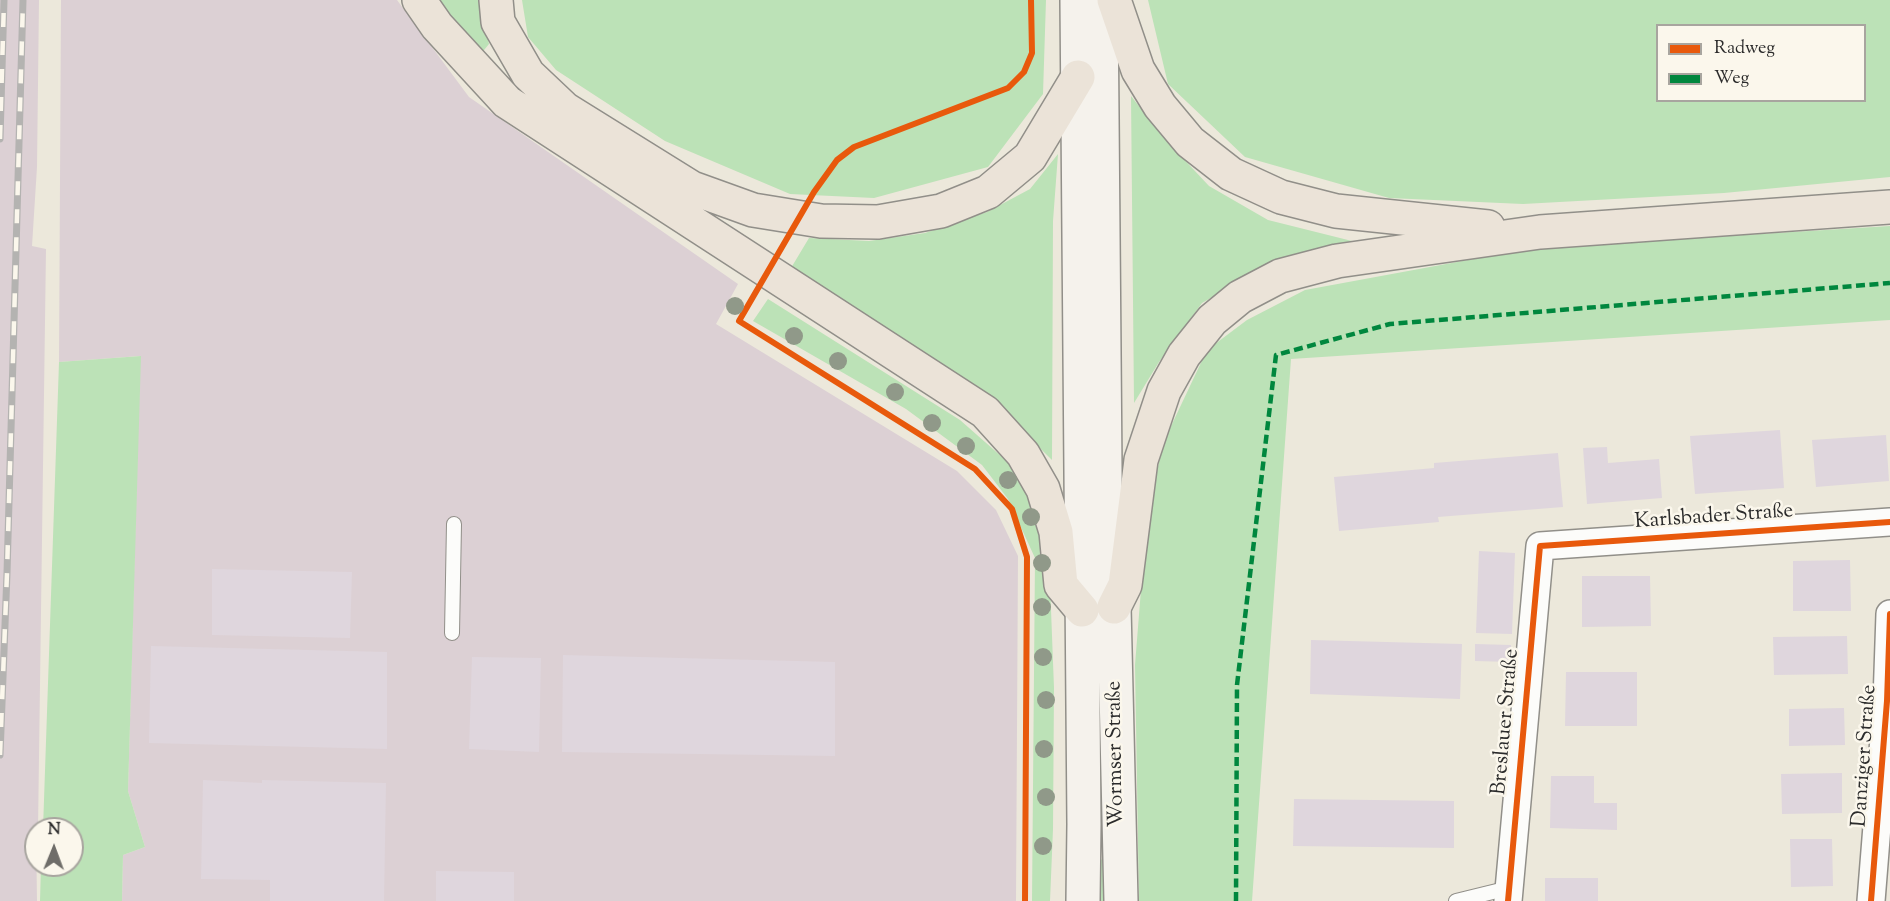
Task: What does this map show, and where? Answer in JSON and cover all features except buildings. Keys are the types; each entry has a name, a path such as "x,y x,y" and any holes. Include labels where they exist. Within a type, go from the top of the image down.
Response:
{"highway":[{"path":"419,0 437,26 507,102 985,411 1023,454 1043,489 1056,532 1061,585 1082,610"},
{"path":"496,0 498,22 528,74 565,109 692,188 753,210 821,221 878,222 941,211 988,192 1030,157 1078,77"},
{"path":"1113,0 1138,70 1160,106 1190,142 1231,174 1281,197 1336,211 1540,232"},
{"path":"1114,607 1125,585 1141,460 1164,391 1184,355 1212,320 1240,297 1280,276 1337,261 1540,232 1890,207"}],"main road":[{"path":"1077,0 1083,901"},
{"name":"Wormser Straße","path":"1101,0 1106,586 1114,607 1121,901"}],"street":[{"name":"Karlsbader Straße","path":"1540,546 1890,522"},
{"name":"Breslauer Straße","path":"1508,894 1540,546"},
{"name":"Danziger Straße","path":"1871,901 1887,701 1890,614"}],"lane":[{"path":"452,633 454,524"},
{"path":"1456,901 1508,894"}],"shaded area":[{"path":"0,0 39,0 37,167 32,246 46,249 38,817 24,817 24,877 37,877 37,901 0,901"},
{"path":"61,0 397,0 469,97 738,284 716,324 957,471 996,510 1018,556 1016,901 122,901 123,855 145,847 128,791 140,356 59,362"}],"green space":[{"path":"439,0 479,0 489,44 480,55"},
{"path":"522,0 1046,0 1043,94 988,167 874,198 790,194 665,141 556,70 528,37"},
{"path":"1148,0 1890,0 1890,177 1724,193 1523,204 1389,198 1245,157 1168,84"},
{"path":"1131,96 1164,138 1209,186 1268,220 1360,243 1246,278 1202,303 1159,362 1134,403"},
{"path":"1058,154 1053,221 1052,460 987,396 791,268 809,238 869,241 925,233 987,212 1030,189"},
{"path":"1890,226 1890,320 1291,359 1252,901 1139,901 1135,665 1147,514 1164,441 1207,350 1247,320 1305,290 1533,248"},
{"path":"768,299 960,420 1010,464 1039,515 1049,557 1054,688 1050,901 1032,901 1035,558 1008,499 982,465 906,409 753,321"},
{"path":"141,356 128,791 145,847 123,855 122,901 40,901 41,877 84,877 84,817 43,817 59,362"},
{"path":"1101,859 1103,861 1104,901 1096,901 1099,862"}],"railway":[{"path":"0,139 4,0"},
{"path":"0,755 23,0"}],"marked path":[{"path":"1236,901 1237,685 1276,355 1390,324 1890,283"}],"cycle path":[{"path":"1025,901 1027,557 1012,509 975,469 739,321 814,192 837,160 854,147 1008,88 1024,72 1032,53 1031,0"},
{"path":"1508,901 1540,546 1890,522"},
{"path":"1871,901 1887,701 1890,614"}]}
